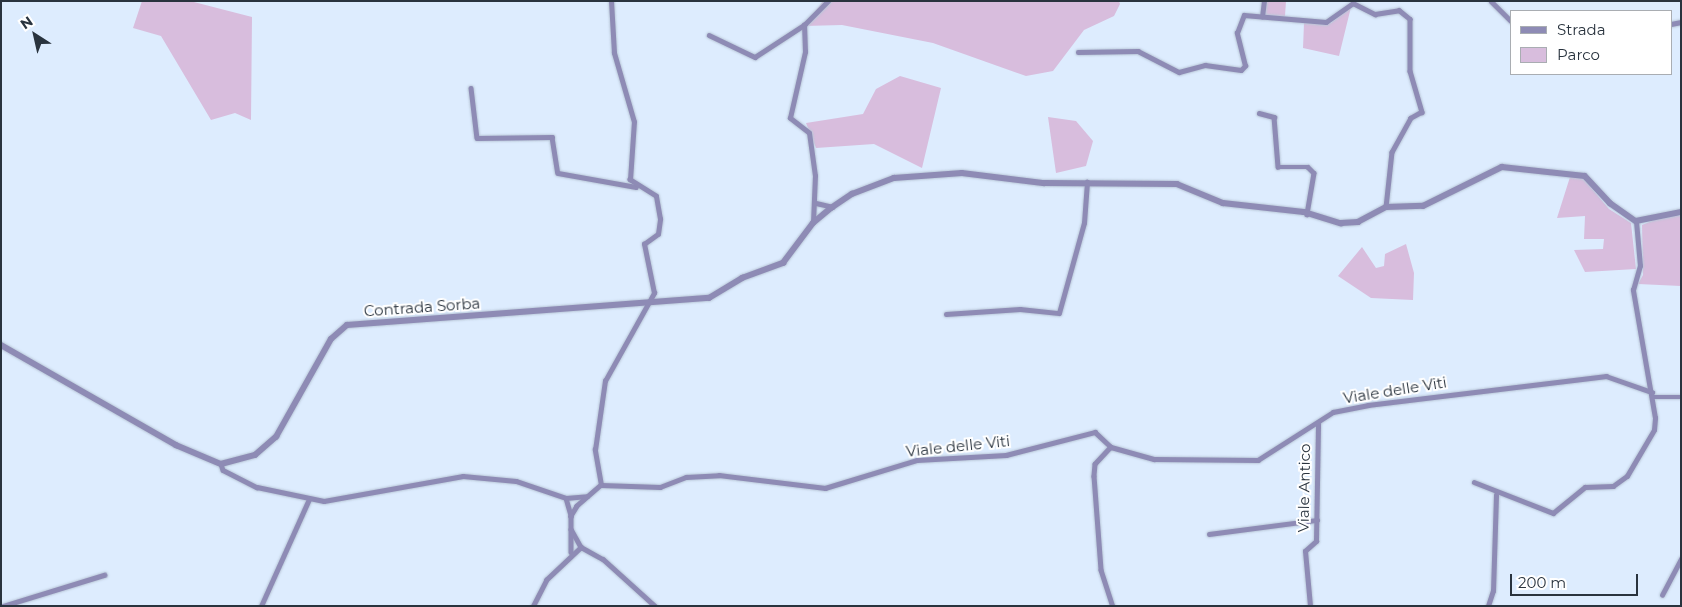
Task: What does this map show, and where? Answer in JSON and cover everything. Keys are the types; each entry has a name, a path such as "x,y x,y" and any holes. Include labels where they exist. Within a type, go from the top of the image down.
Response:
{"street":[{"path":"611,1 614,53 634,122 630,180 636,187"},
{"path":"709,35 755,56 804,26 828,1"},
{"path":"1262,17 1264,1"},
{"path":"1491,1 1510,20"},
{"path":"1078,52 1138,51 1179,72 1205,65 1240,70 1245,66 1237,33 1244,15 1326,22 1353,3 1379,14 1393,8 1410,19 1410,71 1422,112 1411,118 1392,152 1386,207 1423,206 1502,167 1585,176 1610,203 1636,221 1681,212"},
{"path":"804,26 806,52 790,118 809,133 816,203 813,223"},
{"path":"471,88 477,138 552,137 558,173 652,191 659,210 658,234 644,244 654,293 604,381 595,450 601,485 587,496 571,516"},
{"path":"1259,113 1274,117 1278,167 1308,167 1314,173 1308,214"},
{"name":"Contrada Sorba","path":"221,464 255,455 276,437 331,339 348,326 647,306 709,298 742,278 783,263 813,223 833,207 894,178 962,173 1044,183 1178,184 1234,206 1308,214 1329,222 1358,222 1386,207"},
{"path":"946,314 1020,309 1059,313 1084,223 1087,182"},
{"path":"816,203 833,207"},
{"path":"1474,482 1496,495 1553,513 1585,487 1620,483 1654,430 1650,380 1633,290 1640,266 1636,221"},
{"path":"1,345 176,445 221,464 223,470 257,487 309,498 372,495 463,476 516,481 566,498 587,496"},
{"name":"Viale delle Viti","path":"601,485 660,487 686,477 719,475 825,488 917,460 1006,455 1091,432 1111,447 1154,459 1258,460 1318,424 1333,412 1368,405 1606,376 1652,394 1665,397 1681,397"},
{"name":"Viale Antico","path":"1310,606 1305,551 1316,541 1318,424"},
{"path":"1111,447 1096,464 1094,476 1100,570 1113,606"},
{"path":"1488,606 1493,591 1496,495"},
{"path":"261,606 309,498"},
{"path":"533,606 546,580 570,558 571,516 566,498"},
{"path":"1209,534 1317,520"},
{"path":"571,529 581,547 608,563 655,606"},
{"path":"571,552 581,547"},
{"path":"1662,595 1681,559"},
{"path":"2,606 104,575"}],"green space":[{"path":"142,1 190,1 252,17 251,120 235,113 211,120 161,36 133,28"},
{"path":"823,1 1119,1 1120,4 1114,16 1084,30 1053,71 1026,76 933,43 842,25 804,26"},
{"path":"1267,1 1286,1 1285,16 1265,16"},
{"path":"1351,7 1339,56 1303,48 1304,23 1331,23"},
{"path":"900,76 941,88 922,168 874,144 816,148 806,123 863,114 876,89"},
{"path":"1048,117 1076,121 1093,141 1086,166 1056,173"},
{"path":"1570,177 1583,178 1609,209 1631,223 1636,269 1585,272 1574,250 1603,249 1604,239 1584,239 1585,216 1557,218"},
{"path":"1667,215 1681,216 1681,286 1638,284 1643,275 1642,225"},
{"path":"1406,244 1414,273 1413,300 1371,298 1338,276 1362,247 1376,268 1384,266 1385,254"}]}
